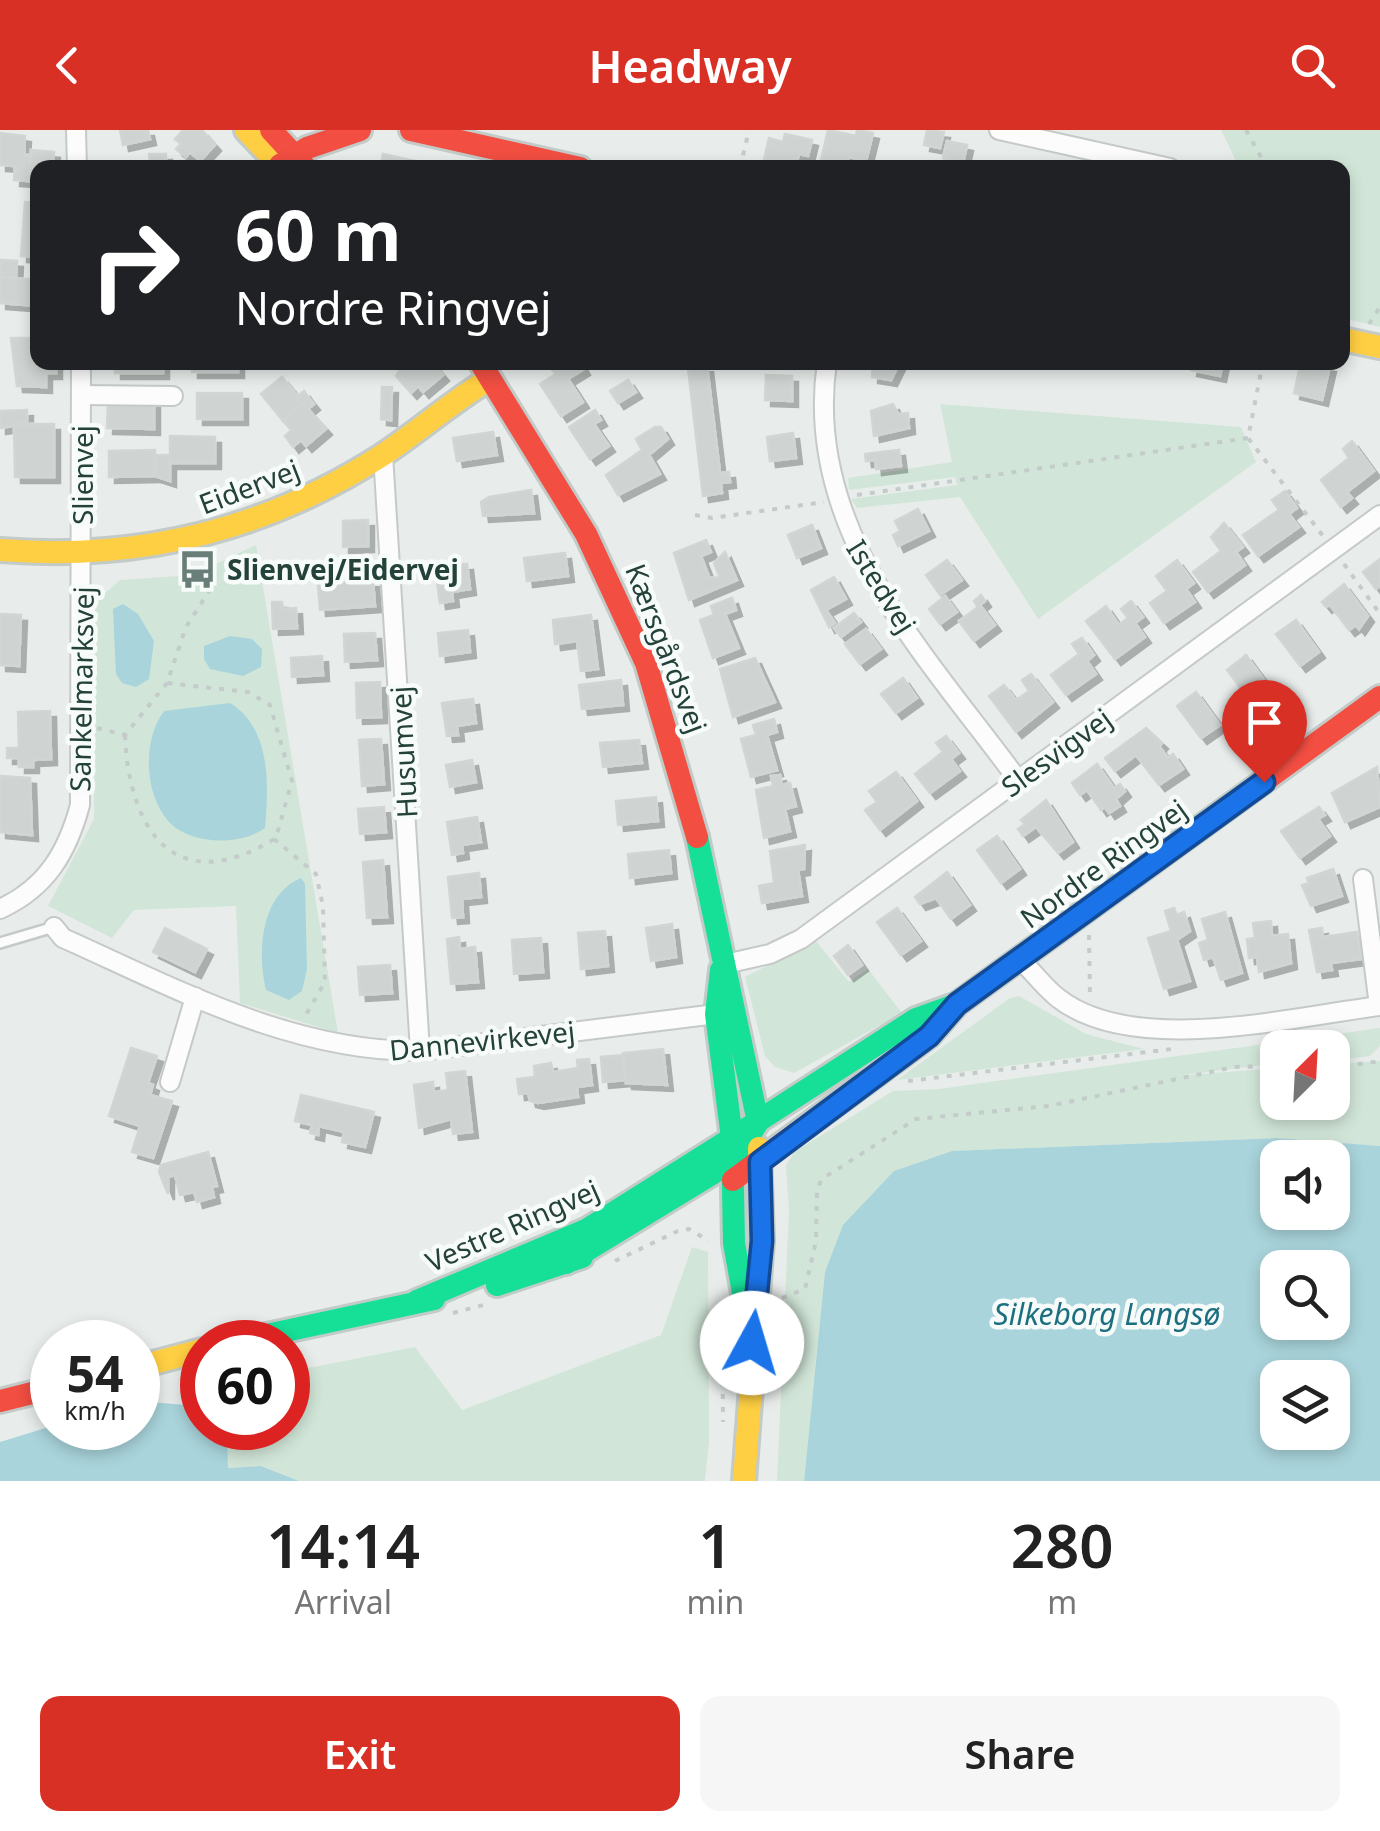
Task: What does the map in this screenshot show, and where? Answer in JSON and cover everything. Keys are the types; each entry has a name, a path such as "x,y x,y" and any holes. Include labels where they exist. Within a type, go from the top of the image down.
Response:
{"main road":[{"path":"246,130 285,160"},
{"path":"271,130 288,160"},
{"path":"298,160 360,130"},
{"path":"411,130 544,160"},
{"path":"1350,341 1380,347"},
{"name":"Eidervej","path":"0,550 82,556 150,550 215,534 300,502 383,454 484,371"},
{"name":"Kærsgårdsvej","path":"484,371 579,520 646,663 688,798 721,965 738,1011 759,1141 762,1241 752,1343"},
{"name":"Nordre Ringvej","path":"732,1160 877,1075 929,1036 957,1004 1380,697"},
{"name":"Kærsgårdsvej","path":"721,965 716,1014 732,1160 734,1243 752,1343"},
{"name":"Nordre Ringvej","path":"732,1160 916,1018 957,1004"},
{"name":"Vestre Ringvej","path":"310,1325 417,1301 451,1298 566,1263 678,1214 732,1160"},
{"name":"Vestre Ringvej","path":"417,1301 586,1230 732,1160"},
{"path":"744,1481 752,1343"},
{"path":"0,1401 30,1394"}],"street":[{"path":"76,130 77,160"},
{"path":"1000,130 1134,160"},
{"name":"Slienvej","path":"81,370 82,556"},
{"name":"Istedvej","path":"827,370 825,444 850,539 873,583 1018,780"},
{"name":"Slienvej","path":"82,395 173,396"},
{"name":"Husumvej","path":"383,454 420,1050"},
{"name":"Slesvigvej","path":"721,965 770,954 801,939 1380,515"},
{"name":"Sankelmarksvej","path":"0,909 27,896 50,874 71,838 80,805 82,556"},
{"path":"1021,960 1059,999 1126,1028 1165,1032 1380,1006 1363,879"},
{"name":"Dannevirkevej","path":"54,927 63,938 196,997 339,1046 420,1050 716,1014"},
{"path":"170,1082 196,997"}],"lane":[{"path":"0,943 54,927"}],"path":[{"path":"742,160 749,130"},
{"path":"1246,130 1263,160"},
{"path":"1261,370 1248,438 1380,614"},
{"path":"695,516 712,518 1248,438"},
{"path":"167,683 248,692 270,705 292,781 289,804 274,839 254,852 206,862 185,860 162,848 138,816 127,780 125,735 167,683 186,627 211,588 215,534"},
{"path":"83,724 125,735"},
{"path":"274,839 316,874 323,906 325,982 313,1008 290,1032"},
{"path":"1088,911 1090,1015"},
{"path":"877,1075 896,1082 1176,1049"},
{"path":"1350,1065 1380,1058"},
{"path":"778,1300 805,1289 812,1276 822,1179 916,1119 1048,1106 1234,1067 1260,1066"},
{"path":"716,1228 717,1245"},
{"path":"722,1306 723,1429"}],"green space":[{"path":"1221,130 1380,130 1380,327 1350,320 1350,160 1236,160"},
{"path":"940,404 1241,427 1256,462 1038,619 960,497 857,508 851,499 957,485 955,477 849,490 848,478 952,462"},
{"path":"256,545 338,1033 240,1003 236,906 134,910 112,938 48,906 94,819 95,602 120,580 192,575"},
{"path":"816,941 849,982 868,969 902,1013 794,1073 775,1067 765,1056 745,977"},
{"path":"1019,996 1086,1034 1144,1049 897,1080 1010,998"},
{"path":"1380,1028 1380,1046 1370,1056 1350,1059 1350,1032"},
{"path":"1260,1045 1260,1065 1175,1076 1260,1069 1260,1120 1350,1120 1350,1063 1380,1061 1380,1146 1350,1144 1350,1140 1277,1138 952,1151 894,1171 825,1272 804,1481 777,1481 789,1210 786,1166 794,1152 893,1091 939,1089"},
{"path":"692,1247 708,1252 709,1442 705,1481 299,1481 261,1466 228,1468 228,1450 310,1450 310,1368 415,1347 462,1410 661,1335"}],"water":[{"path":"123,604 138,614 154,641 149,679 136,687 122,683 116,674 113,609"},
{"path":"230,636 252,639 262,649 261,667 243,676 210,669 204,659 204,646"},
{"path":"230,703 253,727 260,742 266,776 265,828 243,838 202,839 178,830 160,810 150,782 152,736 164,711"},
{"path":"301,878 305,884 307,969 302,991 289,1000 266,990 262,943 277,897"},
{"name":"Silkeborg Langsø","path":"1277,1138 1303,1140 1260,1140 1260,1230 1350,1230 1350,1144 1380,1146 1380,1481 804,1481 825,1272 843,1225 894,1171 952,1151"},
{"path":"160,1403 180,1405 180,1450 228,1450 228,1468 261,1466 299,1481 0,1481 0,1442 30,1433 30,1450 160,1450"}],"building":[{"path":"120,130 148,130 150,139 123,145"},
{"path":"183,130 202,130 215,145 199,160 190,152 186,157 176,149 181,144 175,139"},
{"path":"828,130 856,136 857,130 873,133 866,160 821,160"},
{"path":"927,130 944,132 940,148 924,145"},
{"path":"0,133 25,136 24,155 31,155 28,181 14,180 15,166 0,165"},
{"path":"785,134 812,140 808,156 799,154 798,160 764,160 769,138 783,142"},
{"path":"947,141 967,145 964,160 943,158"},
{"path":"31,150 54,152 53,160 30,160"},
{"path":"149,154 166,154 166,160 150,160"},
{"path":"383,154 411,160 382,160"},
{"path":"25,202 30,202 30,257 21,256"},
{"path":"0,260 17,261 16,278 0,277"},
{"path":"0,277 30,279 30,305 0,303"},
{"path":"11,338 30,338 30,370 56,373 46,373 46,387 17,386"},
{"path":"115,370 163,370 163,373"},
{"path":"192,370 238,370 238,372"},
{"path":"400,370 439,370 443,375 423,392 418,386 411,393 396,376"},
{"path":"552,370 582,370 568,379 583,402 561,416 540,384 556,374"},
{"path":"688,370 707,370 720,473 729,472 730,482 721,483 722,493 703,496"},
{"path":"872,370 896,370 891,380 872,377"},
{"path":"1191,370 1221,370 1220,376"},
{"path":"1299,370 1329,370 1322,400 1294,393"},
{"path":"766,375 792,376 792,401 765,400"},
{"path":"282,377 298,396 304,391 309,398 283,421 261,394"},
{"path":"628,380 636,392 618,403 610,391"},
{"path":"382,387 392,387 391,420 381,419"},
{"path":"197,393 242,393 242,419 197,419"},
{"path":"309,398 314,404 308,409 326,429 306,446 301,440 293,447 285,436 292,430 283,421"},
{"path":"108,402 154,402 154,429 107,428"},
{"path":"893,404 898,414 908,413 909,428 874,436 871,411"},
{"path":"27,410 27,424 0,428 0,411"},
{"path":"595,410 601,420 594,424 609,446 590,459 569,427"},
{"path":"14,424 54,424 54,477 15,477"},
{"path":"661,427 668,439 649,455 660,474 618,495 606,475 642,450 636,439"},
{"path":"493,432 497,455 457,461 453,438"},
{"path":"793,433 796,458 770,461 767,437"},
{"path":"170,436 215,437 215,463 170,463"},
{"path":"1352,441 1374,471 1347,492 1352,498 1341,507 1321,480 1349,458 1343,449"},
{"path":"155,450 155,476 109,477 109,451"},
{"path":"899,450 901,466 876,469 875,460 866,461 865,454"},
{"path":"155,455 170,455 170,481 155,476"},
{"path":"531,490 534,513 483,516 481,502 489,497"},
{"path":"1285,491 1297,508 1289,514 1299,527 1258,556 1243,535 1279,510 1272,500"},
{"path":"918,509 929,531 898,546 893,535 900,531 895,521"},
{"path":"368,520 368,546 343,547 343,521"},
{"path":"1224,523 1243,547 1236,552 1245,565 1208,592 1193,572 1221,551 1211,537"},
{"path":"812,525 821,548 797,558 788,535"},
{"path":"706,540 711,552 701,556 709,577 720,578 714,563 725,552 737,580 689,600 674,553"},
{"path":"565,553 568,576 527,581 524,558"},
{"path":"1380,559 1380,586 1376,589 1363,572"},
{"path":"947,560 962,580 940,595 926,575"},
{"path":"1177,560 1194,583 1186,589 1195,602 1164,623 1150,603 1167,591 1156,576"},
{"path":"467,564 470,589 452,592 453,601 440,603 435,568"},
{"path":"834,577 846,599 826,610 835,623 829,627 811,590"},
{"path":"373,581 375,606 320,610 318,584"},
{"path":"1344,584 1368,616 1359,629 1356,625 1349,630 1330,605 1326,607 1322,602"},
{"path":"981,595 985,601 980,605 995,625 974,641 959,621 978,607 974,601"},
{"path":"945,596 957,612 940,624 929,609"},
{"path":"732,598 736,610 725,614 739,648 713,658 700,620 714,615 711,606"},
{"path":"1131,601 1143,617 1135,623 1145,637 1115,659 1086,621 1106,606 1119,625 1128,618 1121,609"},
{"path":"272,602 282,602 283,609 296,608 297,628 273,629"},
{"path":"854,613 861,622 841,637 834,628"},
{"path":"0,614 21,615 19,666 0,665"},
{"path":"591,615 598,669 581,671 577,641 555,644 553,620"},
{"path":"1296,620 1319,652 1300,666 1276,634"},
{"path":"866,629 881,649 860,664 845,644"},
{"path":"468,630 470,652 440,656 438,633"},
{"path":"375,633 377,660 345,662 344,634"},
{"path":"1082,638 1094,655 1087,661 1096,674 1066,695 1051,675 1079,654 1072,644"},
{"path":"1246,655 1270,688 1251,702 1227,670"},
{"path":"322,656 323,675 292,677 291,658"},
{"path":"755,658 775,702 733,717 720,669"},
{"path":"1031,674 1053,702 1016,732 989,696 1004,685 1016,700 1029,691 1022,680"},
{"path":"903,678 917,698 896,713 881,694"},
{"path":"621,680 623,705 582,709 579,685"},
{"path":"380,682 381,717 357,718 356,683"},
{"path":"1196,692 1220,725 1201,738 1177,706"},
{"path":"473,699 476,723 457,726 458,735 447,736 442,703"},
{"path":"50,711 51,759 33,760 33,767 19,767 19,758 7,758 7,748 19,748 18,712"},
{"path":"774,719 777,732 767,735 777,770 751,777 741,739 756,735 753,725"},
{"path":"1146,728 1162,743 1159,746 1168,758 1173,754 1183,769 1159,785 1136,755 1115,771 1105,758"},
{"path":"946,736 959,753 951,759 960,771 930,793 915,774 943,752 936,743"},
{"path":"381,739 384,784 362,786 359,740"},
{"path":"639,740 642,763 603,767 600,743"},
{"path":"472,760 476,782 450,787 446,765"},
{"path":"1097,764 1114,788 1120,784 1125,791 1116,799 1120,806 1109,813 1105,807 1101,810 1087,790 1080,795 1072,783"},
{"path":"1377,767 1380,807 1345,822 1332,793"},
{"path":"896,772 917,801 880,830 865,810 877,802 869,791"},
{"path":"780,775 782,785 790,783 796,806 785,809 790,831 764,838 756,790 773,786 771,776"},
{"path":"0,776 30,778 32,835 0,832"},
{"path":"656,797 658,821 618,825 616,801"},
{"path":"1046,800 1073,842 1058,853 1036,827 1023,836 1018,829 1025,824 1021,820"},
{"path":"384,807 386,832 360,834 358,809"},
{"path":"1319,807 1325,815 1318,819 1330,836 1300,858 1281,831"},
{"path":"477,817 481,842 462,845 463,853 452,855 447,822"},
{"path":"997,836 1020,869 1001,883 977,850"},
{"path":"805,845 804,869 798,870 802,896 762,903 759,886 774,883 770,851"},
{"path":"669,850 671,873 630,878 628,854"},
{"path":"383,860 387,917 367,918 363,862"},
{"path":"1333,869 1342,896 1311,906 1302,885 1309,883 1307,878"},
{"path":"947,872 970,905 951,919 936,898 920,904 915,897"},
{"path":"479,873 481,897 462,899 463,917 452,918 448,877"},
{"path":"897,908 921,941 901,955 877,922"},
{"path":"1174,908 1177,915 1184,912 1190,931 1177,940 1190,981 1164,989 1148,938 1171,931 1165,911"},
{"path":"1225,912 1242,973 1221,980 1213,957 1204,960 1199,943 1208,940 1202,919"},
{"path":"1271,921 1272,936 1288,934 1291,963 1259,972 1257,957 1249,958 1247,939 1255,938 1253,923"},
{"path":"672,924 676,957 651,961 646,928"},
{"path":"165,928 207,949 195,972 153,952"},
{"path":"1322,928 1323,937 1357,932 1361,959 1331,963 1332,970 1317,972 1309,930"},
{"path":"605,931 608,966 581,969 578,933"},
{"path":"459,937 460,949 475,947 478,982 451,984 447,939"},
{"path":"541,938 543,972 514,974 512,940"},
{"path":"848,945 862,965 848,975 834,956"},
{"path":"390,965 392,993 360,995 358,967"},
{"path":"131,1048 157,1056 148,1083 153,1085 150,1095 172,1101 153,1158 132,1152 140,1126 109,1116"},
{"path":"663,1049 667,1085 626,1083 623,1053"},
{"path":"623,1055 625,1080 603,1082 601,1057"},
{"path":"589,1059 592,1085 577,1087 578,1097 538,1103 530,1101 528,1093 519,1094 517,1079 535,1077 534,1066 551,1063 553,1072 578,1068 577,1060"},
{"path":"465,1071 472,1132 453,1134 451,1119 419,1128 414,1085 433,1082 434,1092 448,1090 446,1073"},
{"path":"301,1095 374,1112 365,1147 342,1142 344,1132 319,1126 318,1135 310,1133 312,1125 295,1121"},
{"path":"208,1152 217,1186 212,1187 214,1197 197,1202 194,1192 180,1195 175,1175 168,1177 168,1194 159,1172 161,1165"}],"traffic: fast":[{"path":"566,1263 733,1161 758,1122 697,837"},
{"path":"417,1301 586,1230 732,1138 716,1014 721,970"},
{"path":"752,1343 734,1243 732,1138 916,1019 952,1006"},
{"path":"497,1285 582,1257"},
{"path":"310,1326 434,1299"}],"traffic: slow":[{"path":"246,130 274,160"},
{"path":"1350,341 1380,347"},
{"path":"0,550 51,552 150,545 245,522 337,482 381,456 488,380"},
{"path":"744,1481 762,1241 759,1148"},
{"path":"160,1361 180,1356"}],"traffic: jam":[{"path":"271,130 299,160"},
{"path":"288,160 307,148 360,130"},
{"path":"411,130 544,160"},
{"path":"485,370 586,534 646,663 697,837"},
{"path":"733,1180 929,1036 957,1004 1380,697"},
{"path":"0,1401 30,1394"}],"place":[{"name":"Slienvej/Eidervej","path":"197,569"}],"route":[{"path":"752,1343 762,1241 760,1162 929,1036 957,1004 1264,782"}]}
